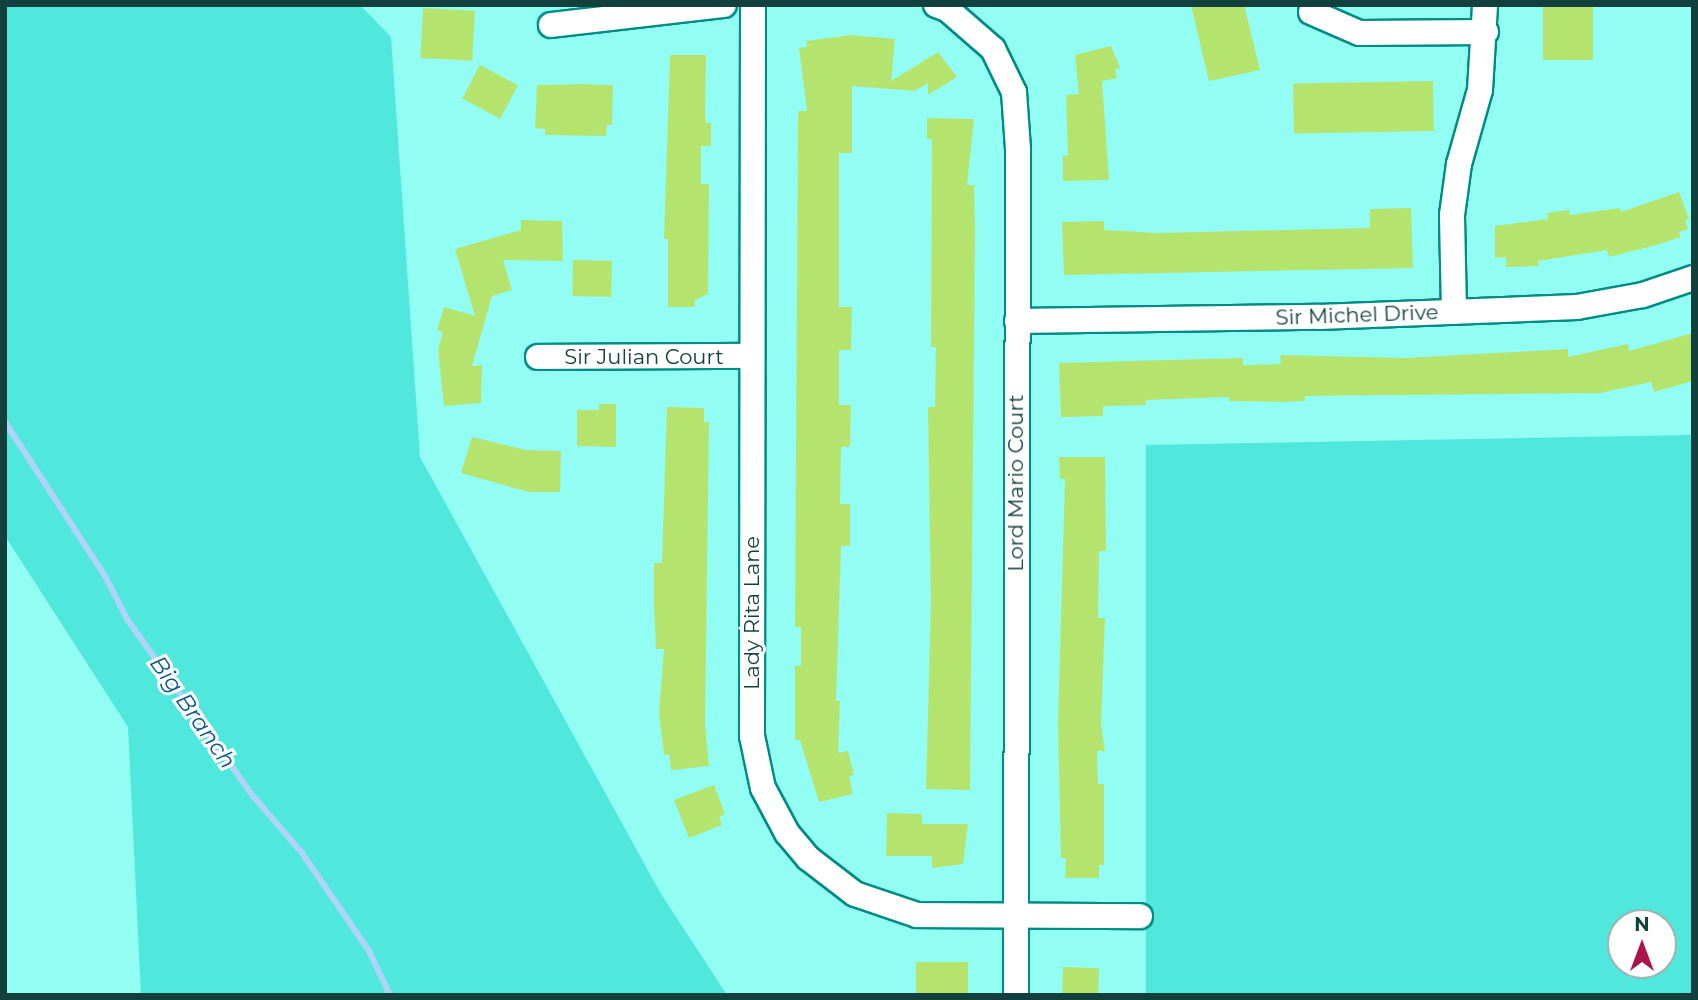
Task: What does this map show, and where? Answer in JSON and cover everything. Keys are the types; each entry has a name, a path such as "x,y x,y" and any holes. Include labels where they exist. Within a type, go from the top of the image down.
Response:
{"street":[{"path":"551,25 724,5"},
{"name":"Lady Rita Lane","path":"753,5 752,736 763,788 787,833 808,858 855,894 916,915 1140,916"},
{"name":"Lord Mario Court","path":"936,5 993,49 1014,92 1017,321 1014,915 1016,995"},
{"path":"1454,312 1452,215 1460,164 1480,90 1486,32 1485,5"},
{"path":"1311,12 1359,33 1486,32"},
{"name":"Sir Michel Drive","path":"1017,321 1577,307 1643,295 1693,278"},
{"name":"Sir Julian Court","path":"538,357 751,356"}],"shaded area":[{"path":"5,5 360,5 391,37 420,457 661,894 727,995 141,995 128,727 5,536"},
{"path":"1693,435 1693,995 1146,995 1146,445"}],"building":[{"path":"1191,5 1244,5 1260,70 1209,81"},
{"path":"1543,5 1593,5 1593,60 1543,60"},
{"path":"423,8 475,11 472,61 420,58"},
{"path":"851,35 895,39 891,81 938,52 957,77 928,95 928,83 915,91 852,86 852,153 839,153 839,307 852,307 851,350 839,350 839,405 851,405 850,447 841,447 840,504 850,504 850,546 841,546 836,701 840,701 838,753 848,751 854,775 849,776 853,794 819,802 800,740 795,740 795,666 801,666 801,627 795,627 798,111 807,111 799,48 807,47 806,41"},
{"path":"1111,46 1120,68 1115,69 1117,78 1102,81 1109,180 1063,181 1063,155 1068,156 1066,95 1079,94 1075,55"},
{"path":"670,55 706,55 705,115 706,123 711,123 711,146 701,146 701,184 709,184 708,294 695,300 695,307 668,307 668,239 664,239"},
{"path":"480,65 518,85 500,119 462,99"},
{"path":"1433,81 1434,131 1294,133 1293,83"},
{"path":"537,85 613,85 612,125 607,125 606,136 545,135 545,129 535,128"},
{"path":"927,118 974,119 967,185 974,185 975,227 970,790 926,789 931,603 928,407 935,407 936,347 931,347 932,139 927,139"},
{"path":"1679,192 1689,219 1685,220 1688,229 1679,232 1681,237 1609,257 1607,250 1538,261 1539,266 1506,267 1506,257 1495,258 1495,226 1548,219 1547,213 1569,210 1570,215 1620,208 1621,212"},
{"path":"1411,208 1413,268 1064,275 1062,222 1104,221 1104,230 1159,233 1370,228 1370,209"},
{"path":"521,220 562,221 563,261 503,260 512,290 492,296 472,366 482,365 481,403 444,406 438,350 443,332 437,330 444,307 475,316 455,249 521,230"},
{"path":"573,260 612,261 611,297 572,296"},
{"path":"1693,333 1693,381 1654,392 1651,382 1600,393 1305,396 1305,401 1281,402 1229,401 1229,397 1146,400 1146,405 1103,406 1103,416 1061,417 1059,363 1243,358 1243,365 1281,364 1280,355 1405,358 1568,349 1568,357 1628,344 1629,351"},
{"path":"599,404 616,404 616,447 577,446 577,410 599,410"},
{"path":"667,407 704,408 704,422 709,422 705,725 709,766 671,770 669,754 664,755 659,713 664,649 656,649 654,605 654,563 662,563"},
{"path":"472,437 526,450 561,451 560,492 529,492 461,473"},
{"path":"1059,457 1105,457 1106,551 1099,551 1098,618 1105,618 1101,724 1105,751 1097,751 1098,784 1104,784 1104,865 1099,865 1099,878 1065,878 1066,858 1061,858 1058,724 1065,479 1060,479"},
{"path":"714,785 725,814 719,817 722,825 689,838 674,800"},
{"path":"887,813 922,814 922,824 968,824 963,864 932,868 932,856 886,856"},
{"path":"916,962 968,962 968,995 916,995"},
{"path":"1063,967 1099,968 1098,995 1062,995"}],"waterway":[{"name":"Big Branch","path":"5,422 105,576 127,619 253,796 302,853 369,951 390,995"}]}
